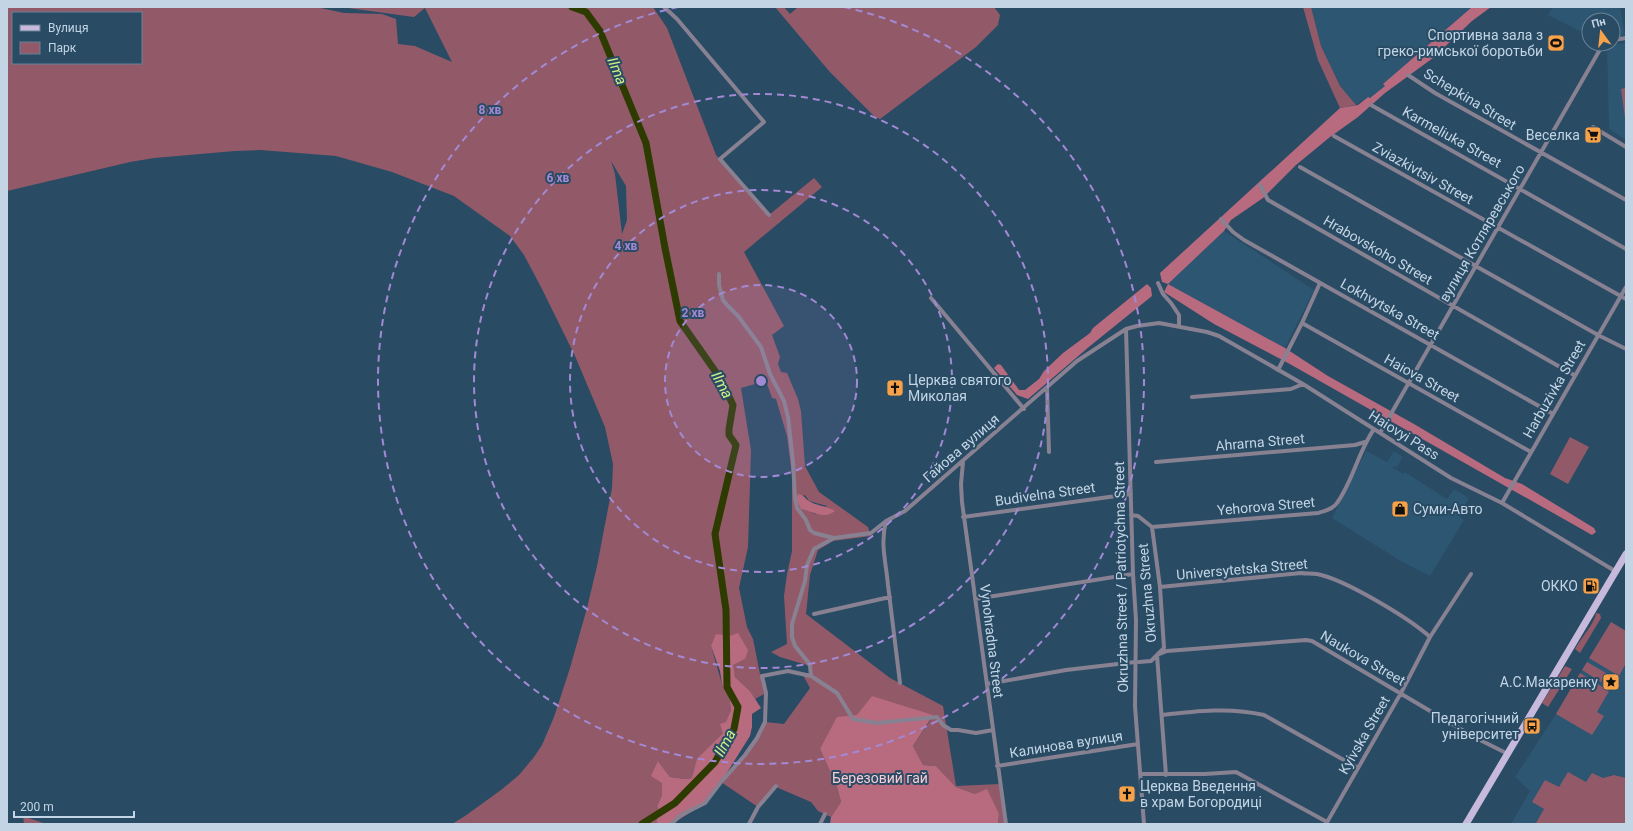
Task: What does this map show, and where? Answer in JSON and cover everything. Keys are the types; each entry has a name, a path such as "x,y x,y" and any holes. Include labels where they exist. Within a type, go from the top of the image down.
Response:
{"main road":[{"path":"1466,824 1626,554"}],"street":[{"path":"664,7 677,19 764,122 720,159 769,215"},
{"name":"вулиця Котляревського","path":"1380,433 1599,52"},
{"name":"Schepkina Street","path":"1408,75 1435,93 1626,200"},
{"name":"Karmeliuka Street","path":"1371,105 1626,248"},
{"path":"1593,126 1626,147"},
{"name":"Zviazkivtsiv Street","path":"1334,136 1626,299"},
{"path":"1300,167 1598,336 1626,349"},
{"name":"Hrabovskoho Street","path":"1260,185 1268,200 1574,375"},
{"name":"Lokhvytska Street","path":"1221,219 1233,232 1244,240 1553,414"},
{"path":"719,274 719,285 723,300 738,316 761,347 770,374 784,402 788,417 797,508 806,520 810,530 814,533 834,538"},
{"path":"1158,283 1163,294 1179,315 1179,326"},
{"path":"1278,370 1320,283"},
{"name":"Harbuzivka Street","path":"1502,503 1574,375 1626,287"},
{"path":"931,298 1024,409"},
{"name":"Гайова вулиця","path":"834,538 871,533 886,521 905,511 1024,409 1077,361 1126,329 1158,323 1179,326"},
{"name":"Haiova Street","path":"1302,323 1531,452"},
{"name":"Haiovyi Pass","path":"1179,326 1219,336 1303,384 1452,478 1502,503 1615,571"},
{"name":"Okruzhna Street / Patriotychna Street","path":"1126,329 1133,574 1136,620 1137,662 1135,706 1144,824"},
{"path":"1192,397 1291,389 1303,384"},
{"path":"1047,388 1050,452"},
{"name":"Yehorova Street","path":"1152,527 1318,513 1328,510 1337,504 1355,469 1365,442 1374,429"},
{"name":"Ahrarna Street","path":"1156,462 1355,445 1365,442"},
{"name":"Vynohradna Street","path":"963,462 961,484 963,517 976,599 992,730 1006,824"},
{"name":"Budivelna Street","path":"963,517 1131,494"},
{"path":"1131,515 1138,516 1152,527"},
{"path":"886,521 882,544 900,683"},
{"name":"Okruzhna Street","path":"1152,527 1160,587 1164,648 1157,655 1166,775"},
{"path":"811,676 808,662 795,646 792,637 792,624 805,581 808,565 814,549 834,538"},
{"path":"976,599 1133,574"},
{"name":"Universytetska Street","path":"1160,587 1295,574 1317,574 1348,586 1412,622 1430,637"},
{"name":"Kyivska Street","path":"1326,823 1401,693 1430,637 1471,574"},
{"path":"814,614 890,597"},
{"name":"Naukova Street","path":"987,684 1066,670 1151,661 1157,655 1167,651 1306,640 1319,644 1474,737 1508,754"},
{"path":"671,824 681,815 705,803 758,738 765,722 766,693 762,676 788,671 811,676 837,693 853,719 877,723 937,717 943,725 951,730 976,733 992,730"},
{"path":"1162,715 1217,710 1246,711 1264,715 1358,768"},
{"name":"Калинова вулиця","path":"997,766 1138,744"},
{"path":"1140,774 1166,775 1236,772 1326,823"},
{"path":"749,824 758,807 776,786"},
{"path":"820,824 825,814"}],"shaded area":[{"path":"1311,7 1472,7 1402,67 1384,84 1385,86 1370,98 1367,97 1356,105 1340,86 1321,46"},
{"path":"1553,7 1620,7 1621,12 1581,12 1581,32 1548,15"},
{"path":"1621,13 1625,35 1621,36"},
{"path":"1626,43 1626,140 1609,129 1607,52 1621,52 1621,44"},
{"path":"1224,231 1314,290 1285,348 1168,284"},
{"name":"Суми-Авто","path":"1366,451 1387,462 1394,451 1403,457 1397,467 1394,466 1393,468 1404,474 1405,472 1447,499 1454,489 1469,498 1459,516 1464,520 1430,576 1399,560 1332,518"},
{"path":"1611,622 1625,630 1626,628 1626,778 1614,775 1586,783 1568,772 1559,788 1532,802 1544,809 1536,824 1511,824 1530,791 1515,777 1556,714"}],"green space":[{"path":"7,7 316,7 344,13 382,14 396,19 398,44 415,46 452,62 425,8 414,17 341,7 653,7 667,28 716,155 769,215 814,178 822,187 744,252 784,326 772,335 780,357 778,364 781,372 787,373 798,399 801,411 805,466 819,492 868,527 871,536 833,541 818,550 810,575 806,614 890,678 943,706 956,786 1000,784 1006,824 998,824 999,814 975,794 956,787 936,766 923,765 913,746 933,716 857,715 820,749 837,787 841,802 831,817 818,811 811,802 776,787 758,807 721,782 745,755 765,722 784,724 810,688 803,675 811,676 810,666 780,657 771,652 787,644 784,596 792,551 792,475 787,436 776,399 772,398 766,381 741,388 751,450 748,547 739,588 747,627 753,639 760,674 762,676 766,693 755,699 750,691 735,677 732,665 745,659 711,646 722,684 729,696 731,710 723,733 698,759 693,778 686,779 670,777 658,761 662,783 662,795 657,806 659,813 656,822 660,824 452,824 501,790 519,775 542,745 554,717 587,608 597,566 612,488 613,464 605,427 575,356 524,255 510,236 454,196 392,172 336,156 261,150 154,158 130,162 7,191","holes":["611,161 626,186 627,220 622,234 615,174","805,495 809,501 827,506 815,514 809,510 802,509 796,499"]},
{"path":"775,7 784,7 790,14 798,7 994,7 1000,15 998,25 976,47 880,119 874,116 829,71"},
{"path":"1303,7 1311,7 1321,46 1340,86 1356,105 1340,108 1318,60"},
{"path":"1472,7 1491,7 1472,21 1433,58 1385,93 1358,117 1330,137 1296,165 1263,198 1231,220 1224,231 1168,284 1162,282 1160,273 1340,108 1358,105 1368,97 1370,98 1385,86 1383,84"},
{"path":"1626,88 1626,125 1621,89"},
{"path":"1147,284 1151,288 1152,296 1028,399 1017,395 994,368 998,364 1001,365 1019,390 1025,390 1039,379 1044,371 1063,353 1090,333 1093,328"},
{"path":"1168,284 1285,348 1328,376 1414,424 1505,478 1522,484 1594,528 1596,532 1592,535 1288,363 1214,324 1164,292"},
{"path":"1570,437 1589,447 1568,484 1550,474"},
{"path":"798,494 804,496 812,503 835,511 831,514 823,515 801,509 796,499"},
{"path":"1596,613 1600,614 1601,618 1580,653 1575,649 1590,626"},
{"path":"1611,622 1626,631 1626,663 1619,676 1589,658"},
{"path":"738,633 748,650 745,659 733,665 735,677 750,691 761,708 752,714 750,736 721,782 705,803 672,824 660,824 656,822 659,813 657,806 662,795 662,783 651,776 658,761 670,777 686,779 692,778 697,759 723,733 720,724 726,722 731,710 729,696 722,684 720,671 711,646 716,634 730,636"},
{"path":"1587,662 1606,673 1601,682 1582,670"},
{"path":"1565,666 1572,669 1548,707 1542,703"},
{"path":"1580,673 1609,691 1597,712 1604,716 1592,735 1556,714"},
{"name":"Березовий гай","path":"872,696 933,715 913,746 923,765 936,766 956,787 975,794 987,789 999,814 998,824 830,824 831,817 841,802 837,787 820,749 837,717 857,715"},
{"path":"1568,772 1586,782 1592,773 1603,778 1614,775 1626,778 1626,824 1536,823 1544,809 1532,802 1545,780 1559,787"},
{"path":"23,816 46,824 24,824"}],"waterway":[{"name":"Ilma","path":"572,7 586,12 600,31 646,143 680,321 720,378 733,405 729,435 736,445 715,534 726,610 727,687 738,707 734,729 715,762 675,803 642,824"}],"place":[{"name":"Спортивна зала з греко-римської боротьби","path":"1556,43"},
{"name":"Веселка","path":"1593,135"},
{"name":"Церква святого Миколая","path":"895,388"},
{"name":"Суми-Авто","path":"1400,509"},
{"name":"ОККО","path":"1591,586"},
{"name":"А.С.Макаренку","path":"1611,682"},
{"name":"Педагогічний університет","path":"1532,726"},
{"name":"Церква Введення в храм Богородиці","path":"1127,794"}]}
